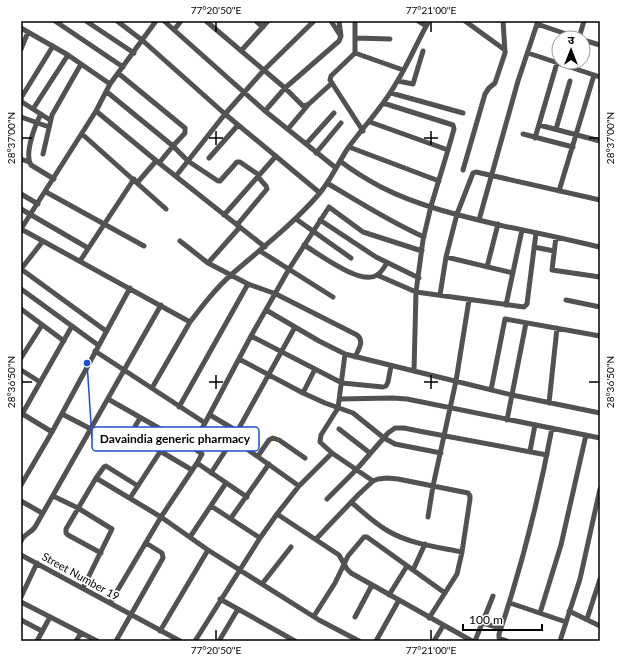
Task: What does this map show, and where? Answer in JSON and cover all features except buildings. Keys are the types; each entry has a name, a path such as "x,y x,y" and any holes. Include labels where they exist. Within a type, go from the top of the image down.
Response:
{"street":[{"path":"55,21 123,67"},
{"path":"86,21 134,53"},
{"path":"117,21 142,40 225,114 320,193"},
{"path":"156,21 110,84 107,92 82,134 21,229 190,322"},
{"path":"164,21 265,111 336,168"},
{"path":"174,30 180,21"},
{"path":"206,21 264,70 303,106 308,104"},
{"path":"256,21 263,27"},
{"path":"241,51 268,21"},
{"path":"176,176 225,114 264,70 314,21"},
{"path":"331,21 341,36"},
{"path":"265,111 284,88 337,44 341,36 339,21"},
{"path":"355,21 355,53 331,76 330,80 362,131"},
{"path":"152,388 190,322 208,299 231,275 296,219 328,183 340,161 384,103 398,81 428,23 418,21"},
{"path":"466,21 505,50 505,53"},
{"path":"463,170 485,94 489,88 495,84 505,53 503,21"},
{"path":"479,220 518,81 537,23 557,30"},
{"path":"21,28 68,55 110,84"},
{"path":"21,49 28,32"},
{"path":"356,38 390,39"},
{"path":"50,120 22,102 21,99 53,46"},
{"path":"398,81 414,84 423,51"},
{"path":"355,53 403,70"},
{"path":"528,53 551,61"},
{"path":"33,109 68,55"},
{"path":"43,154 50,120 82,64"},
{"path":"535,138 554,70"},
{"path":"583,70 600,77"},
{"path":"80,261 104,223 136,181 185,133 185,128 118,73"},
{"path":"559,191 594,75"},
{"path":"556,129 570,81"},
{"path":"288,129 308,104 332,83"},
{"path":"107,92 173,146 188,161 218,181 220,181 237,162 240,162 259,176 266,186 267,189 208,263"},
{"path":"390,93 463,113"},
{"path":"384,103 453,125 454,129 431,206 424,237 416,292 414,371"},
{"path":"96,111 157,162 238,226 263,249 289,269 333,297"},
{"path":"306,144 334,113"},
{"path":"29,162 28,156 32,136 36,123 41,114"},
{"path":"21,117 49,127"},
{"path":"370,122 448,150"},
{"path":"316,152 341,123"},
{"path":"209,158 238,125"},
{"path":"539,125 600,141"},
{"path":"82,134 166,209"},
{"path":"523,134 573,147"},
{"path":"350,147 438,182"},
{"path":"224,215 276,156"},
{"path":"21,159 29,162 31,165 54,179"},
{"path":"340,161 382,187 431,206 479,220 600,247"},
{"path":"440,295 446,257 457,214 473,173 476,172 600,200"},
{"path":"328,183 380,215 424,237"},
{"path":"46,192 144,246"},
{"path":"21,194 38,204"},
{"path":"192,447 251,336 289,269 329,207 362,232 422,251"},
{"path":"21,209 88,248"},
{"path":"296,219 351,258"},
{"path":"320,220 356,245 387,263 419,278"},
{"path":"487,267 498,224"},
{"path":"506,305 522,230"},
{"path":"377,275 416,292 524,307 528,304 536,233"},
{"path":"556,237 552,270 600,277"},
{"path":"43,240 21,269 106,331"},
{"path":"180,241 208,263 248,284 276,294 360,337 361,342 355,357"},
{"path":"304,245 351,274 372,277 377,275 387,263"},
{"path":"534,247 554,251"},
{"path":"446,257 513,273"},
{"path":"179,406 248,284"},
{"path":"21,485 62,414 130,288"},
{"path":"21,289 98,345"},
{"path":"428,517 433,486 456,381 469,300"},
{"path":"566,300 600,307"},
{"path":"21,541 26,534 33,530 161,305"},
{"path":"21,310 64,341"},
{"path":"266,310 345,354 512,395 600,413"},
{"path":"492,390 505,319 600,336"},
{"path":"507,420 526,323"},
{"path":"21,358 42,325"},
{"path":"52,432 21,414 72,326"},
{"path":"211,474 233,439 295,327"},
{"path":"549,403 557,328"},
{"path":"251,336 342,383 382,387 386,386 391,366"},
{"path":"95,351 205,423"},
{"path":"345,354 338,408 320,439 320,442 332,453 373,481"},
{"path":"239,359 268,376 338,408 353,413 384,438 400,446 440,453"},
{"path":"303,392 314,369"},
{"path":"21,370 40,382"},
{"path":"108,399 201,452 202,454 161,517 110,603"},
{"path":"340,399 407,399 600,438"},
{"path":"62,414 91,429"},
{"path":"210,415 237,431"},
{"path":"140,418 133,430 133,435 192,470"},
{"path":"530,451 535,425"},
{"path":"328,499 356,470 388,433 395,428 404,428 547,454"},
{"path":"507,641 499,638 499,634 510,603 533,522 552,428"},
{"path":"339,429 370,453"},
{"path":"130,498 170,435"},
{"path":"540,612 561,545 586,435"},
{"path":"258,456 273,438 279,440 304,458"},
{"path":"233,439 299,486"},
{"path":"195,641 220,599 277,514 299,486 332,453"},
{"path":"197,463 211,474 247,497"},
{"path":"231,518 269,464"},
{"path":"101,553 68,535 66,533 66,529 104,467 106,466 138,486"},
{"path":"96,478 161,517 208,550 262,584 314,616 359,641"},
{"path":"316,539 351,502 373,481 378,479 387,478 465,492 470,496 462,552 457,574 429,618"},
{"path":"190,537 226,483"},
{"path":"560,641 580,579 600,489"},
{"path":"53,496 78,508 112,529 83,588"},
{"path":"21,501 42,513"},
{"path":"351,502 389,532 408,540 462,552"},
{"path":"211,506 260,538"},
{"path":"277,514 339,555 351,573 443,626 473,641 493,596"},
{"path":"314,616 335,583 344,563 364,537 367,537 446,593"},
{"path":"116,641 163,558 162,553 146,543"},
{"path":"412,570 425,544"},
{"path":"262,584 291,547"},
{"path":"160,631 208,550"},
{"name":"Street Number 19","path":"21,556 37,563 180,641"},
{"path":"21,596 37,563"},
{"path":"389,595 407,566"},
{"path":"587,619 600,579"},
{"path":"355,617 372,585"},
{"path":"220,599 292,640"},
{"path":"376,641 399,600"},
{"path":"21,602 97,641"},
{"path":"510,603 566,622"},
{"path":"219,641 238,609"},
{"path":"569,611 600,626"},
{"path":"37,641 50,617"},
{"path":"21,620 42,631"},
{"path":"482,623 501,628"},
{"path":"434,641 443,626"},
{"path":"76,641 81,633"}],"place":[{"name":"Davaindia generic pharmacy","path":"87,363"}]}
